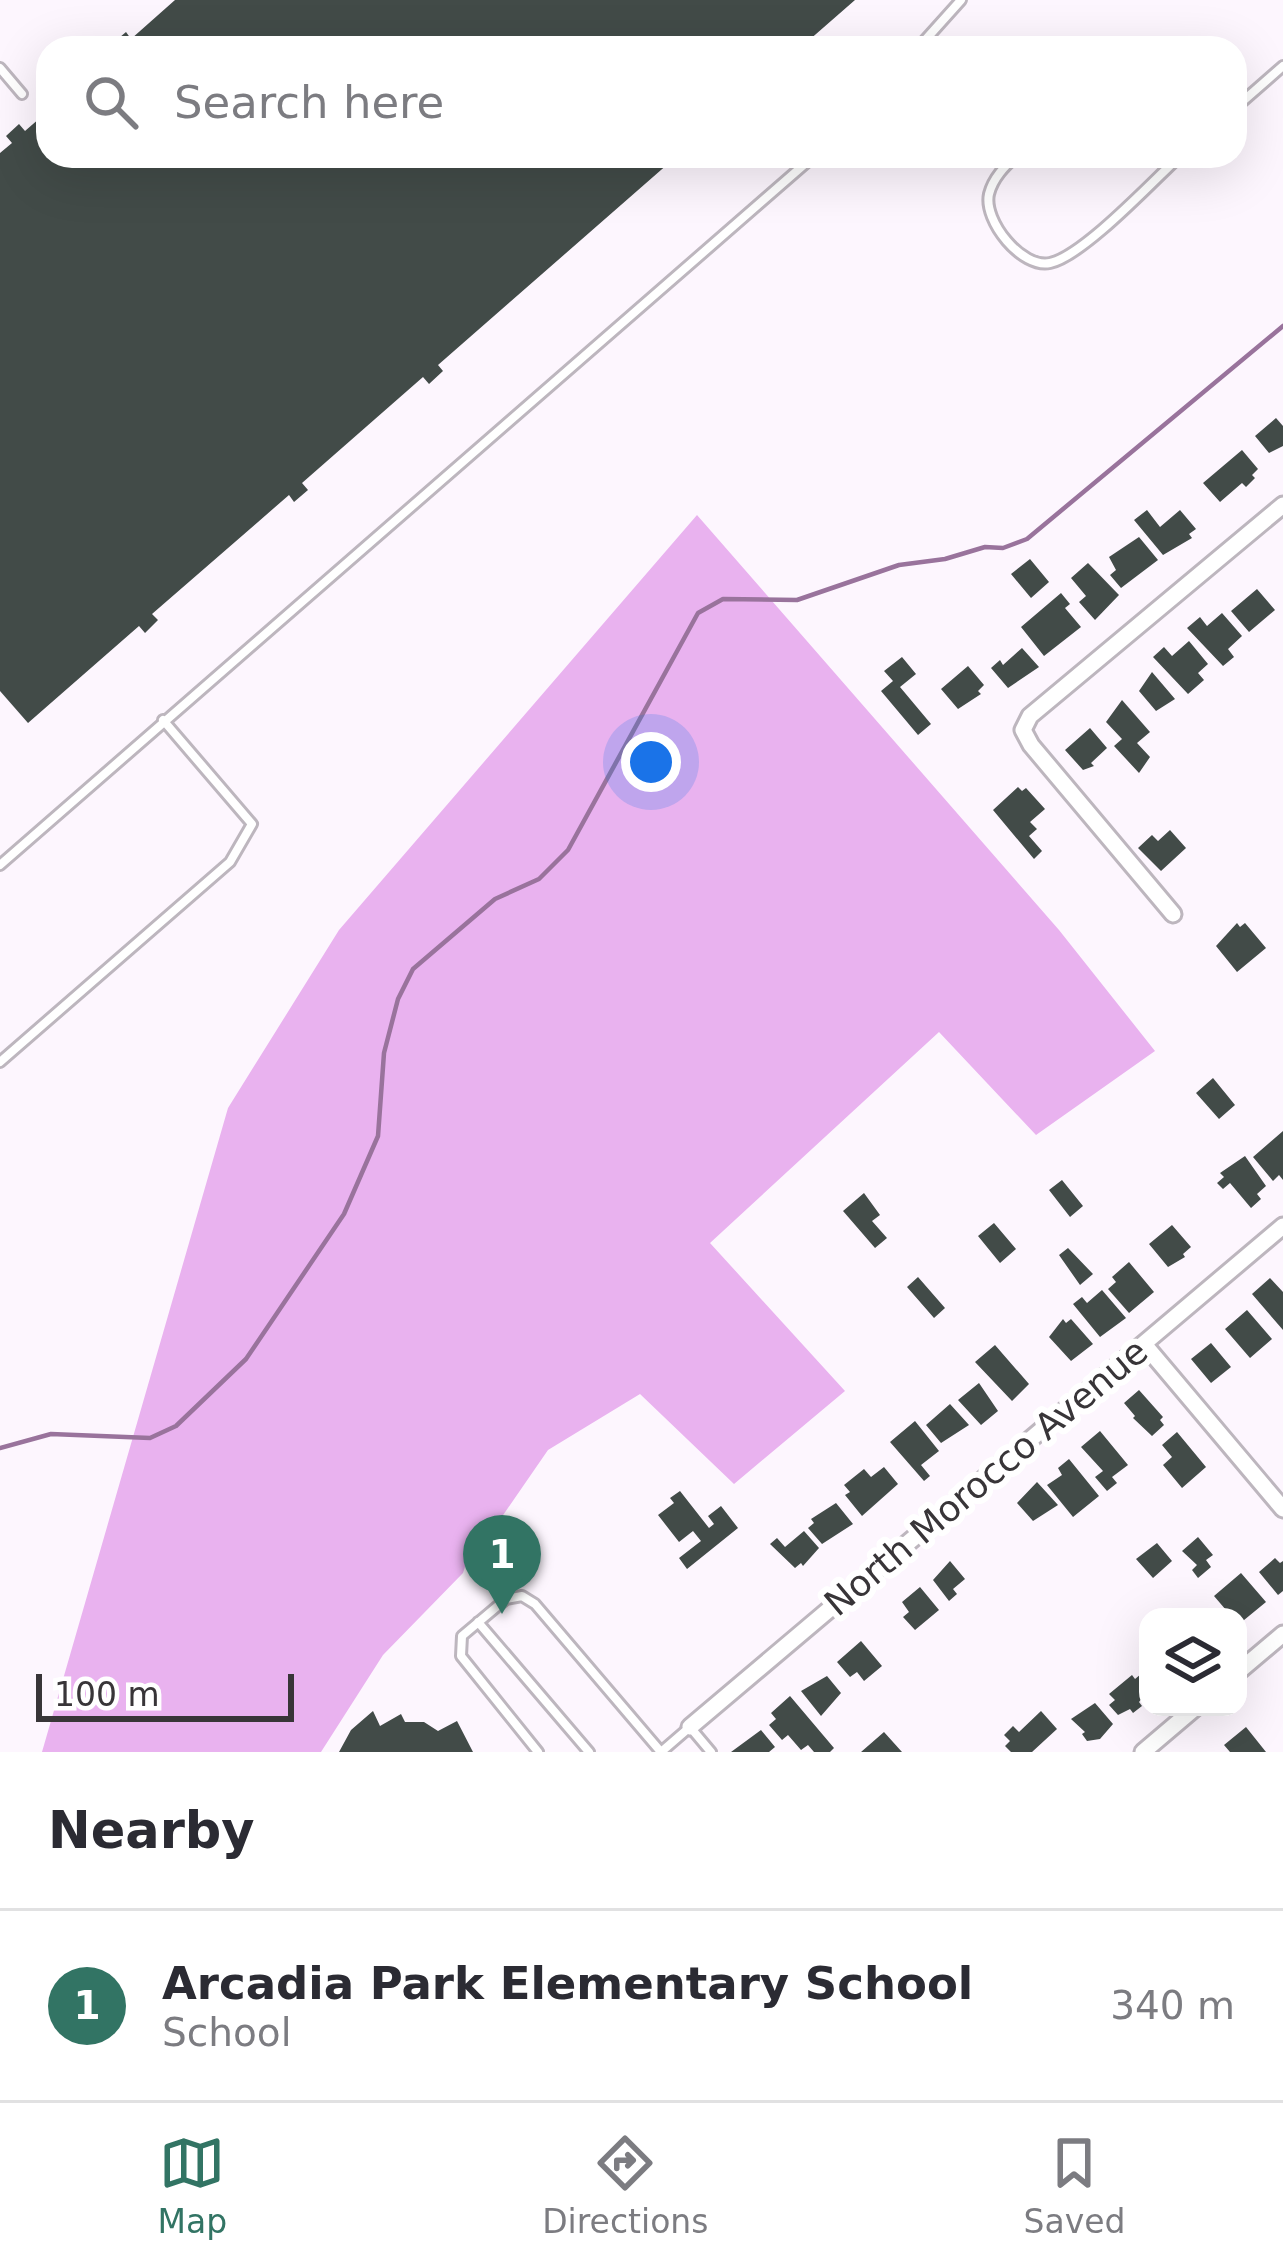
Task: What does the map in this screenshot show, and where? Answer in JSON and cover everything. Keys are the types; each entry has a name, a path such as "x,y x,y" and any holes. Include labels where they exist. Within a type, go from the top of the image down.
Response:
{"street":[{"path":"1173,914 1023,730 1030,716 1283,506"},
{"name":"North Morocco Avenue","path":"690,1727 1283,1226"},
{"path":"1144,1344 1283,1509"},
{"path":"1247,1664 1283,1634"},
{"path":"1143,1752 1185,1716"}],"lane":[{"path":"929,36 961,0"},
{"path":"1247,98 1283,66"},
{"path":"0,68 22,94"},
{"path":"0,865 800,168"},
{"path":"1002,168 988,196 992,218 1021,257 1043,265 1068,257 1167,168"},
{"path":"0,1062 230,862 252,824 163,720"},
{"path":"538,1752 461,1656 462,1636 506,1599 522,1596 535,1604 661,1752 690,1727 711,1752"},
{"path":"478,1622 589,1752"}],"shaded area":[{"path":"697,515 1059,930 1155,1051 1036,1135 939,1032 710,1243 845,1391 734,1484 640,1394 548,1450 499,1521 478,1526 463,1573 383,1655 321,1752 42,1752 228,1108 339,930"}],"building":[{"path":"175,0 855,0 814,36 134,36"},
{"path":"36,121 36,168 663,168 438,365 443,371 429,384 423,377 302,483 308,490 294,502 289,495 152,614 158,620 145,633 139,626 28,723 0,691 0,153 12,143 6,136 19,124 25,131"},
{"path":"1276,418 1283,426 1283,446 1269,453 1255,436"},
{"path":"1242,450 1258,469 1252,475 1255,478 1220,502 1203,483"},
{"path":"1147,510 1160,527 1180,510 1196,529 1189,534 1192,538 1163,555 1134,520"},
{"path":"1139,537 1158,560 1121,588 1110,575 1116,570 1109,557"},
{"path":"1030,559 1049,582 1031,598 1011,574"},
{"path":"1088,563 1119,595 1095,620 1079,602 1086,596 1071,578"},
{"path":"1257,589 1275,610 1249,632 1231,611"},
{"path":"1061,593 1070,604 1065,608 1081,627 1044,656 1021,627"},
{"path":"1222,613 1242,636 1228,649 1234,657 1223,666 1187,628 1200,617 1207,626"},
{"path":"1189,641 1208,664 1198,673 1204,680 1188,694 1153,657 1164,647 1172,656"},
{"path":"1022,648 1039,667 1008,688 991,668 1000,660 1003,665"},
{"path":"902,657 916,674 900,687 931,724 918,735 881,691 893,681 884,671"},
{"path":"968,666 984,685 978,691 981,694 958,709 941,689"},
{"path":"1152,672 1175,699 1156,711 1139,691"},
{"path":"1122,700 1150,732 1137,743 1150,757 1139,773 1114,746 1122,739 1106,722"},
{"path":"1090,728 1107,748 1091,763 1094,766 1083,770 1065,750"},
{"path":"1018,787 1026,788 1045,809 1030,822 1037,829 1029,836 1042,851 1034,859 993,810"},
{"path":"1170,830 1186,848 1161,871 1138,848 1152,835 1158,841"},
{"path":"1237,923 1240,927 1245,923 1266,948 1237,972 1216,946"},
{"path":"1213,1078 1235,1105 1219,1119 1196,1093"},
{"path":"1283,1131 1283,1180 1279,1175 1273,1181 1253,1157"},
{"path":"1245,1156 1266,1186 1251,1208 1230,1183 1223,1189 1217,1183 1224,1177 1220,1173"},
{"path":"1062,1180 1083,1206 1070,1217 1049,1190"},
{"path":"864,1193 880,1215 872,1221 887,1238 875,1248 843,1211"},
{"path":"994,1223 1016,1249 1000,1263 978,1236"},
{"path":"1172,1225 1191,1247 1185,1257 1168,1267 1149,1244"},
{"path":"1068,1248 1093,1274 1080,1285 1059,1255"},
{"path":"1129,1262 1154,1292 1129,1313 1108,1289 1116,1282 1112,1277"},
{"path":"918,1277 945,1308 934,1318 907,1287"},
{"path":"1270,1278 1283,1292 1283,1330 1252,1294"},
{"path":"1102,1290 1126,1318 1100,1337 1073,1304 1082,1297 1087,1303"},
{"path":"1247,1310 1272,1339 1250,1358 1225,1329"},
{"path":"1063,1319 1066,1323 1071,1319 1093,1344 1071,1361 1049,1337"},
{"path":"1211,1343 1231,1367 1211,1383 1191,1359"},
{"path":"995,1345 1029,1384 1012,1401 975,1362"},
{"path":"979,1383 998,1411 981,1425 958,1400"},
{"path":"1139,1390 1163,1417 1164,1425 1152,1436 1124,1403"},
{"path":"950,1404 969,1425 941,1443 926,1425"},
{"path":"915,1421 939,1451 921,1465 930,1476 924,1481 890,1442"},
{"path":"1100,1431 1128,1465 1112,1477 1117,1483 1107,1491 1095,1477 1103,1471 1081,1447"},
{"path":"1177,1432 1206,1467 1182,1488 1163,1465 1172,1457 1162,1445"},
{"path":"1069,1459 1099,1496 1073,1517 1047,1485 1062,1475 1058,1468"},
{"path":"884,1467 898,1484 862,1516 845,1495 850,1492 844,1485 864,1469 871,1477"},
{"path":"1037,1482 1058,1505 1033,1521 1017,1503"},
{"path":"680,1491 709,1528 714,1524 708,1516 721,1506 738,1528 687,1569 679,1558 701,1541 693,1531 679,1542 658,1515 674,1503 670,1498"},
{"path":"836,1503 853,1524 822,1544 808,1528 814,1523 811,1519"},
{"path":"804,1531 819,1548 795,1568 770,1544 777,1538 785,1547"},
{"path":"1198,1537 1213,1555 1206,1560 1211,1567 1198,1578 1192,1570 1197,1565 1182,1551"},
{"path":"1157,1543 1172,1561 1153,1578 1136,1559"},
{"path":"1275,1558 1283,1561 1283,1591 1278,1595 1259,1572"},
{"path":"950,1561 965,1579 953,1589 957,1594 949,1601 933,1580"},
{"path":"1241,1573 1266,1602 1247,1618 1247,1608 1224,1608 1214,1596"},
{"path":"920,1587 939,1610 915,1630 903,1617 909,1612 902,1602"},
{"path":"861,1641 882,1666 864,1681 857,1672 850,1677 837,1662"},
{"path":"1132,1675 1135,1679 1139,1676 1139,1708 1118,1715 1109,1705 1115,1700 1109,1694"},
{"path":"827,1676 841,1693 821,1716 801,1691"},
{"path":"790,1696 834,1748 830,1752 814,1752 808,1745 801,1750 788,1735 782,1740 769,1725 776,1719 771,1713"},
{"path":"1095,1703 1113,1724 1100,1739 1087,1741 1085,1732 1071,1719"},
{"path":"373,1711 380,1726 401,1714 405,1722 424,1722 438,1731 457,1721 473,1752 339,1752 351,1730"},
{"path":"1041,1711 1057,1729 1032,1752 1011,1752 1004,1735 1013,1726 1019,1732"},
{"path":"1246,1727 1266,1752 1230,1752 1224,1745"},
{"path":"761,1730 775,1747 769,1752 731,1752"},
{"path":"884,1732 902,1752 861,1752"}],"waterway":[{"path":"0,1448 51,1434 150,1438 176,1426 246,1359 344,1214 378,1136 384,1053 398,999 413,969 495,899 539,879 568,850 698,613 723,599 797,600 899,565 985,547 1003,548 1027,539 1283,326"}],"place":[{"name":"Arcadia Park Elementary School","path":"502,1614"}]}
